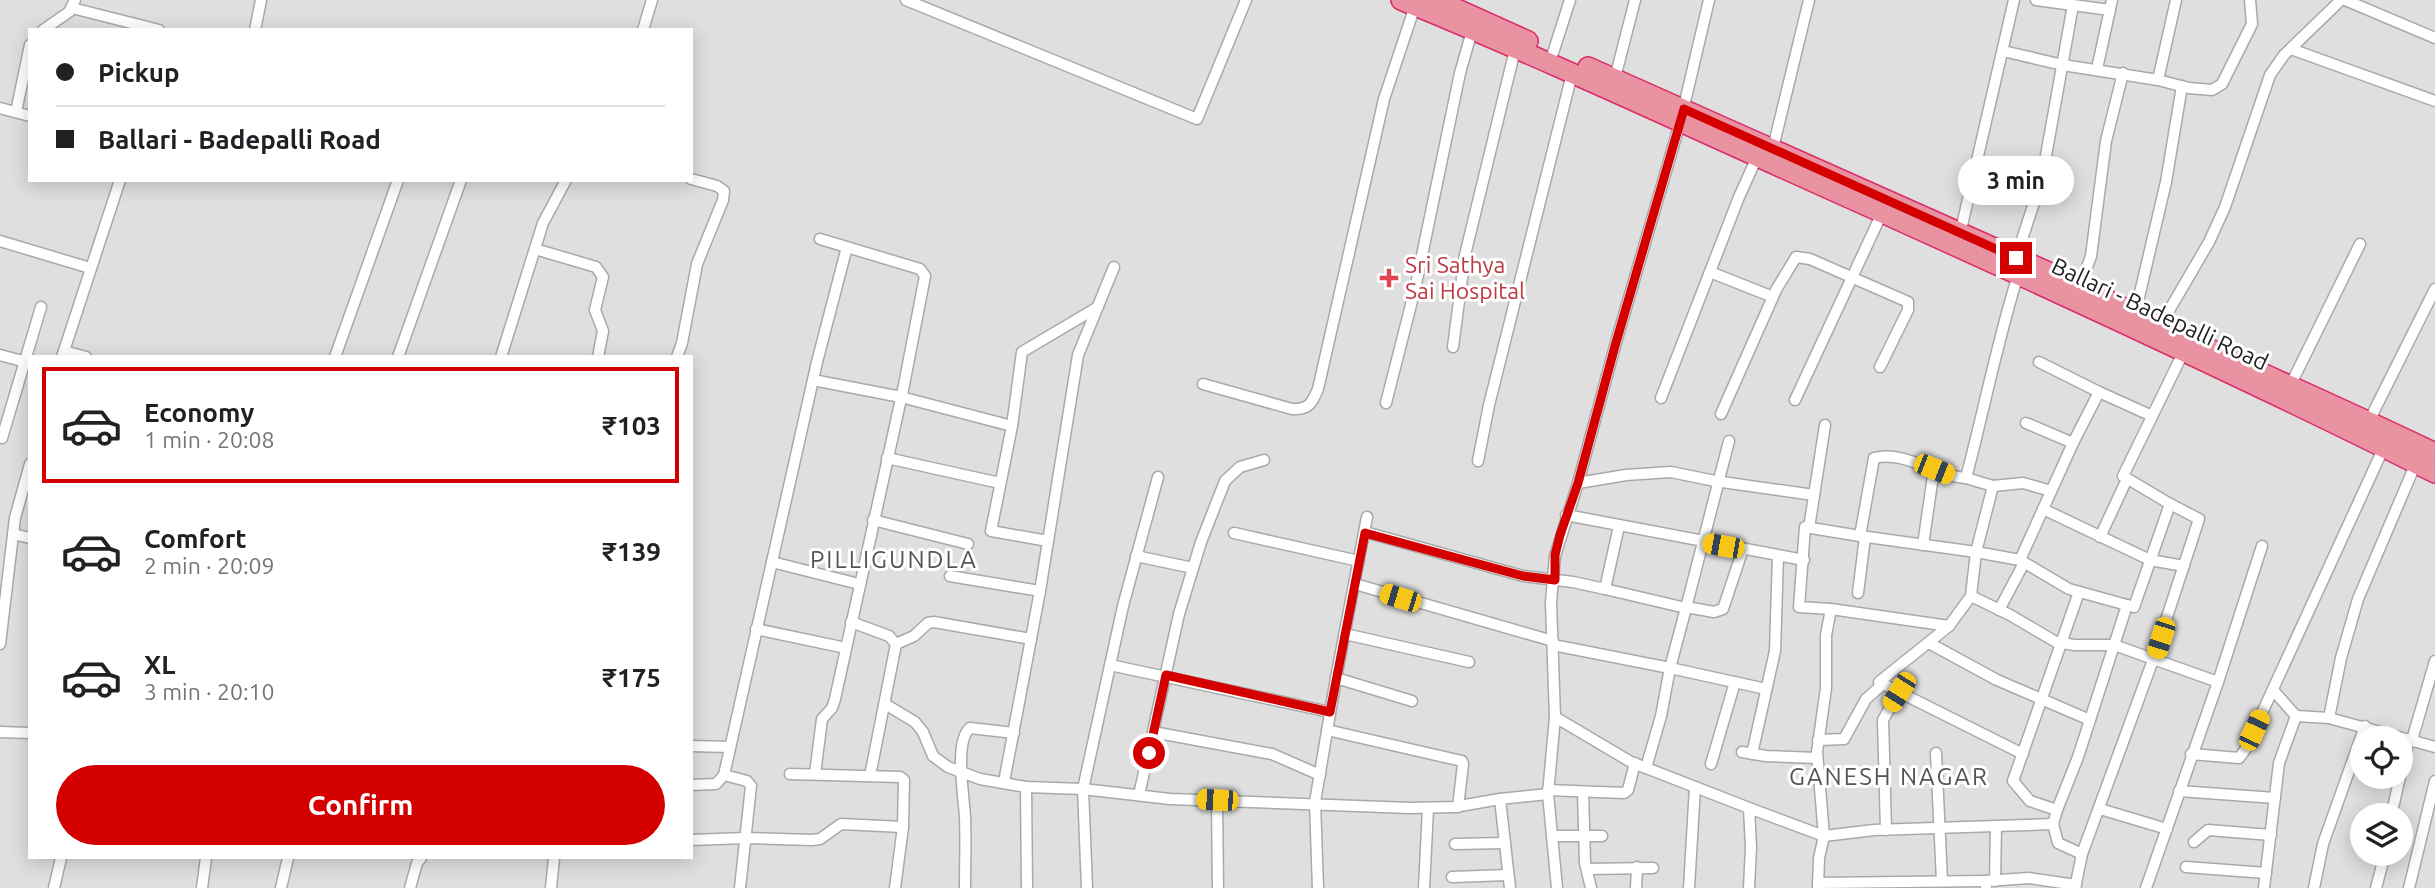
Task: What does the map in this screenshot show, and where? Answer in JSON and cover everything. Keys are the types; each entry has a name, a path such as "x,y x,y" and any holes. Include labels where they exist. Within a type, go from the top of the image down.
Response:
{"highway":[{"name":"Ballari - Badepalli Road","path":"1437,0 1457,4 1553,53 1615,78 1682,116"},
{"name":"Ballari - Badepalli Road","path":"1408,3 1572,74 1682,116 1960,234 2017,267 2183,353 2375,433 2435,453"},
{"name":"Ballari - Badepalli Road","path":"1765,152 1882,213 2017,267 2080,286 2160,326 2291,384 2375,433 2416,463 2435,473"}],"street":[{"path":"255,28 261,0"},
{"path":"643,28 652,0"},
{"path":"906,0 1197,119 1246,0"},
{"path":"1553,53 1570,0"},
{"path":"1615,78 1634,0"},
{"path":"1557,888 1548,792 1555,717 1551,603 1555,555 1682,116 1709,0"},
{"path":"1661,398 1710,272 1765,152 1809,0"},
{"path":"1960,234 2014,0"},
{"path":"2036,0 2073,5 2111,5 2097,69"},
{"path":"2158,80 2176,0"},
{"path":"2003,51 2063,65 2212,90 2222,83 2252,24 2249,0"},
{"path":"2160,326 2209,242 2233,183 2270,75 2291,49 2343,0 2435,38"},
{"path":"1203,384 1292,409 1305,409 1311,405 1318,389 1408,3"},
{"path":"45,28 74,4 152,28"},
{"path":"1966,478 1984,410 2000,332 2042,178 2073,5"},
{"path":"1386,403 1415,289 1460,73 1472,31"},
{"path":"2291,49 2435,101"},
{"path":"1453,346 1465,255 1515,50"},
{"path":"16,112 28,55"},
{"path":"2080,286 2091,256 2106,141 2123,73"},
{"path":"1478,461 1489,405 1572,74"},
{"path":"2135,314 2166,182 2182,86"},
{"path":"0,108 28,115"},
{"path":"678,355 697,264 723,200 724,191 717,186 693,180"},
{"path":"63,354 119,182"},
{"path":"336,355 397,182"},
{"path":"399,355 460,182"},
{"path":"502,355 546,217 565,182"},
{"path":"1795,400 1882,213"},
{"path":"815,774 822,719 833,705 901,397 925,273 920,269 820,239"},
{"path":"0,241 90,268"},
{"path":"2291,384 2360,244"},
{"path":"693,785 716,784 724,775 813,380 847,247"},
{"path":"535,249 596,267 602,273 603,281 594,310 603,335 598,355"},
{"path":"1721,414 1773,297 1793,259 1798,257 1810,258 1909,304 1880,368"},
{"path":"1004,782 1040,591 1078,355 1114,267"},
{"path":"1710,272 1773,297"},
{"path":"2191,754 2239,758 2273,690 2435,289"},
{"path":"30,355 40,307"},
{"path":"1048,541 990,531 1012,426 1022,352 1098,307"},
{"path":"1831,609 1826,635 1826,688 1817,758 1824,836 1819,858 1818,886 1942,881 1989,883 2029,878 2076,886 2082,854 2153,660 2199,519 2123,476 2183,353"},
{"path":"0,355 28,363 2,438"},
{"path":"2039,362 2152,416"},
{"path":"813,380 901,397 1012,426"},
{"path":"1999,610 2098,391"},
{"path":"2026,423 2073,443"},
{"path":"1809,528 1825,425"},
{"path":"1646,768 1729,441"},
{"path":"1858,593 1874,458 1887,455 1953,477 1993,486 2023,483 2051,491"},
{"path":"887,458 1000,483"},
{"path":"1139,795 1179,614 1192,568 1225,481 1240,467 1264,460"},
{"path":"2329,718 2341,658 2358,599 2416,463"},
{"path":"1923,545 1934,469"},
{"path":"0,644 15,517 28,471"},
{"path":"1578,483 1626,475 1671,472 1717,482 1814,495"},
{"path":"1087,888 1083,789 1136,556 1158,477"},
{"path":"2100,537 2127,479"},
{"path":"1993,486 1976,552 1971,596 1949,626 1879,682 2023,754"},
{"path":"1949,626 1799,607 1805,527 2022,561 2069,590 2134,607 2170,504"},
{"path":"2043,509 2150,560 2184,566"},
{"path":"1566,515 1804,560"},
{"path":"1318,888 1315,804 1367,517"},
{"path":"873,520 968,544"},
{"path":"1605,589 1619,526"},
{"path":"1234,533 1359,561"},
{"path":"1365,533 1523,576 1605,589 1714,612 1723,609 1743,549"},
{"path":"13,534 28,538"},
{"path":"2146,888 2262,547"},
{"path":"1136,556 1192,568"},
{"path":"1778,556 1775,651 1747,753 1817,758"},
{"path":"772,562 859,584"},
{"path":"950,576 1040,591"},
{"path":"1355,584 1553,643 1766,689"},
{"path":"2057,810 2030,801 2013,781 2079,592"},
{"path":"1971,596 2061,643 2114,645 2218,682"},
{"path":"2082,854 2059,843 2053,824 2127,605"},
{"path":"851,622 889,636 896,644"},
{"path":"896,644 934,622 1031,639"},
{"path":"756,629 846,648"},
{"path":"1345,634 1469,662"},
{"path":"1929,643 1997,680 2090,719"},
{"path":"870,776 896,644"},
{"path":"2413,733 2435,661"},
{"path":"1110,665 1330,712"},
{"path":"1336,678 1412,701"},
{"path":"1711,764 1735,682"},
{"path":"1818,740 1844,739 1866,699 1883,684"},
{"path":"2273,690 2296,716 2329,718 2365,726"},
{"path":"1886,830 1882,720 1899,692"},
{"path":"885,704 915,722 923,732 933,756 962,774 1026,787 1217,800 1458,807 1548,792 1626,792 1635,763"},
{"path":"2264,888 2279,763 2296,716"},
{"path":"1555,717 1646,768 1824,836 1886,830 2053,824"},
{"path":"965,888 962,751 968,728 1014,733"},
{"path":"1327,730 1462,761 1458,807"},
{"path":"0,732 28,733"},
{"path":"1153,732 1272,754 1320,775"},
{"path":"2413,741 2435,747"},
{"path":"693,746 730,747"},
{"path":"1936,753 1942,881"},
{"path":"2314,888 2323,844 2350,768"},
{"path":"790,774 900,777 904,780 903,827 895,888"},
{"path":"724,775 747,781 751,786 740,888"},
{"path":"1819,775 1884,775"},
{"path":"2409,888 2435,781"},
{"path":"1026,787 1027,888"},
{"path":"1689,888 1695,787"},
{"path":"1583,792 1584,836 1591,888"},
{"path":"2179,792 2275,798"},
{"path":"1500,799 1510,888"},
{"path":"1217,800 1218,888"},
{"path":"1424,888 1428,808"},
{"path":"1749,808 1749,888"},
{"path":"2100,808 2166,829"},
{"path":"693,840 816,840 841,824 903,827"},
{"path":"1989,883 1996,826"},
{"path":"2194,842 2208,830 2271,835"},
{"path":"1552,836 1602,836"},
{"path":"1455,844 1505,843"},
{"path":"54,888 61,859"},
{"path":"202,888 206,859"},
{"path":"281,888 288,859"},
{"path":"410,888 420,859"},
{"path":"551,888 554,859"},
{"path":"2376,888 2382,866"},
{"path":"1636,888 1637,867"},
{"path":"2186,867 2266,873"},
{"path":"1587,869 1653,868"},
{"path":"1452,877 1508,875"}],"shaded area":[{"path":"0,0 2435,0 2435,888 0,888"}],"place":[{"name":"Sri Sathya Sai Hospital","path":"1389,278"}],"district":[{"name":"PILLIGUNDLA","path":"894,560"},
{"name":"GANESH NAGAR","path":"1889,777"}],"route":[{"path":"1149,753 1166,675 1330,712 1365,533 1523,576 1555,580 1555,555 1560,535 1578,483 1684,109 2016,258"}]}
